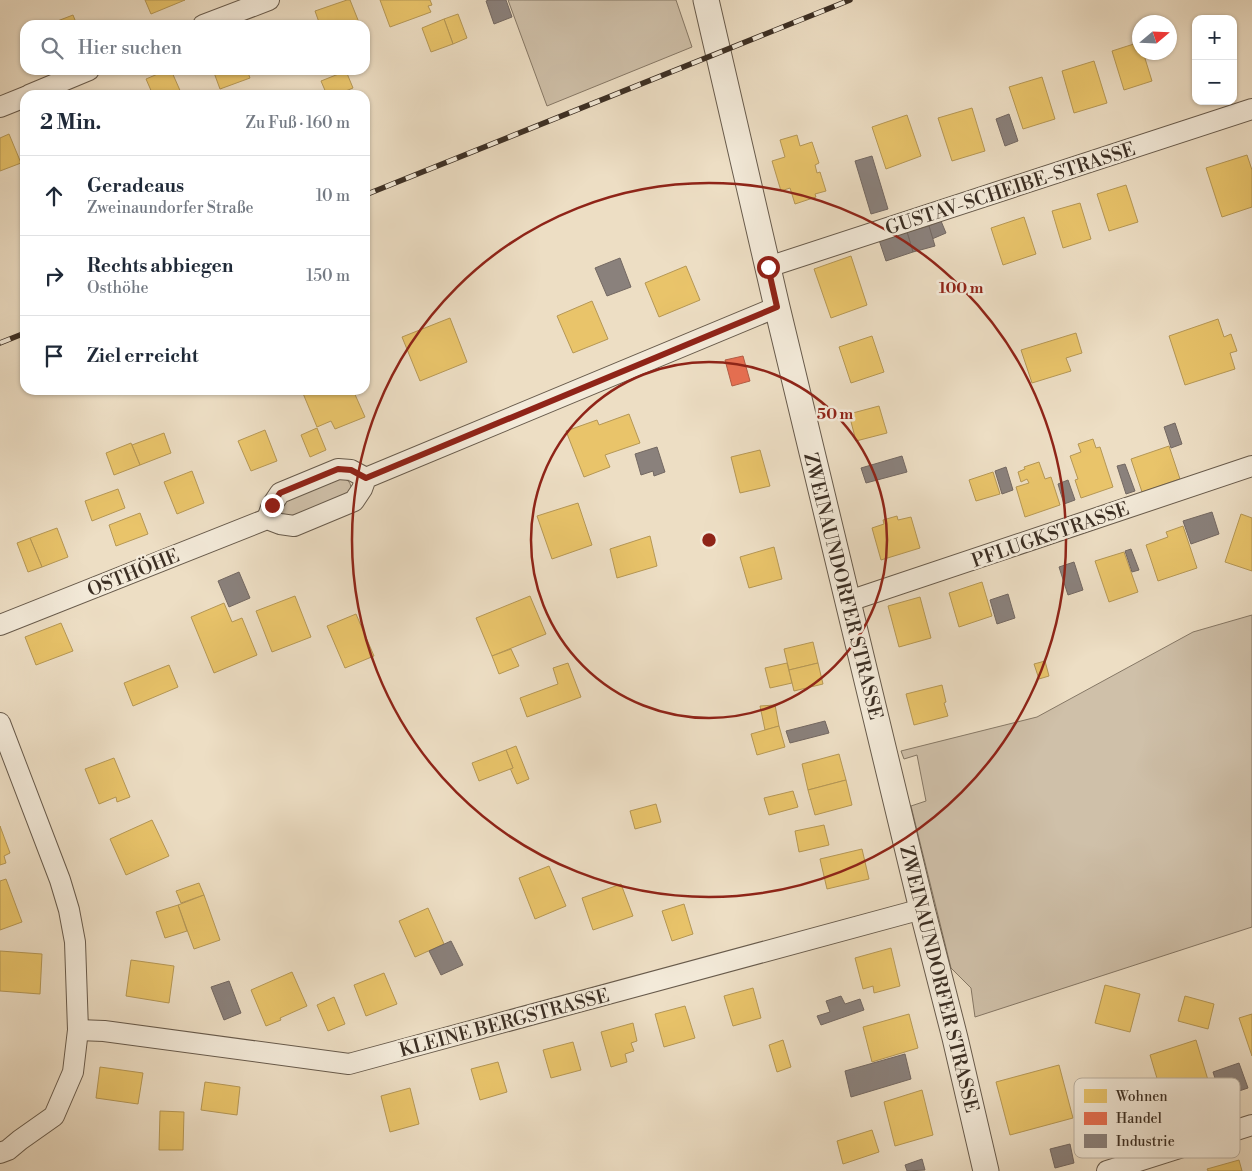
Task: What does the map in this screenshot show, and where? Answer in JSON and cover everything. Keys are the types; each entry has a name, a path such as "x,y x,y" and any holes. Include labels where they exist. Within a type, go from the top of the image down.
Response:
{"street":[{"path":"216,20 269,0"},
{"name":"ZWEINAUNDORFER STRASSE","path":"706,0 777,307 986,1171"},
{"path":"41,90 77,75"},
{"path":"0,107 20,99"},
{"name":"GUSTAV-SCHEIBE-STRASSE","path":"768,267 1252,109"},
{"path":"366,478 351,470 338,469 280,493 272,505 267,519 280,524 294,526 354,500 362,489 366,478 777,307"},
{"name":"PFLUGKSTRASSE","path":"848,601 1252,466"},
{"name":"OSTHÖHE","path":"0,625 267,519"},
{"path":"0,723 60,880 69,910 75,942 78,1030 73,1072 54,1116 8,1150 0,1153"},
{"name":"KLEINE BERGSTRASSE","path":"78,1030 104,1031 349,1064 922,909"},
{"path":"1240,1129 1252,1125"},
{"path":"1107,1171 1148,1158"}],"shaded area":[{"path":"508,0 676,0 692,47 547,106"},
{"path":"338,478 349,482 351,486 350,493 296,518 285,517 280,513 282,503"},
{"path":"1252,615 1252,927 975,1017 971,988 951,968 911,806 926,801 917,755 904,759 901,751 1037,717 1193,632"}],"building: Wohnen":[{"path":"145,0 185,0 151,14"},
{"path":"350,0 358,20 318,20 315,11"},
{"path":"380,0 430,0 432,5 428,6 431,12 390,27"},
{"path":"458,14 467,38 453,44 444,19"},
{"path":"73,15 75,20 60,20"},
{"path":"444,19 453,44 431,52 422,28"},
{"path":"1132,45 1132,60 1145,60 1152,81 1124,90 1112,51"},
{"path":"1094,61 1107,103 1074,113 1062,71"},
{"path":"155,75 173,75 180,90 151,90 146,79"},
{"path":"215,75 249,75 250,78 220,89"},
{"path":"336,75 348,75 353,88 348,90 325,90 321,81"},
{"path":"1042,77 1055,119 1023,129 1009,87"},
{"path":"972,108 985,151 952,161 938,118"},
{"path":"907,115 921,156 886,169 872,127"},
{"path":"9,134 20,163 0,171 0,138"},
{"path":"797,135 800,146 812,142 819,163 815,165 817,173 820,172 826,191 815,194 816,197 795,204 790,188 781,191 772,161 785,157 780,140"},
{"path":"1247,155 1252,170 1252,207 1222,217 1206,168"},
{"path":"1126,185 1138,222 1109,231 1097,194"},
{"path":"1080,203 1091,239 1063,248 1052,211"},
{"path":"1024,217 1036,254 1003,265 991,228"},
{"path":"851,256 867,305 831,318 814,269"},
{"path":"686,266 700,300 659,317 645,283"},
{"path":"592,301 608,339 573,353 557,316"},
{"path":"450,318 467,362 420,381 402,337"},
{"path":"1218,319 1224,337 1231,334 1237,351 1230,353 1235,369 1185,385 1169,336"},
{"path":"1076,333 1082,353 1066,358 1071,371 1032,383 1021,350"},
{"path":"872,336 884,372 851,383 839,347"},
{"path":"304,395 355,395 365,417 335,429 331,421 317,427"},
{"path":"879,406 887,433 856,441 849,414"},
{"path":"629,414 640,443 605,455 610,467 584,477 566,431 597,420 599,425"},
{"path":"317,428 326,450 310,457 301,435"},
{"path":"265,430 277,461 251,471 238,441"},
{"path":"164,433 171,453 140,465 132,445"},
{"path":"1093,439 1096,448 1100,447 1113,487 1081,498 1075,480 1078,479 1070,456 1081,452 1078,444"},
{"path":"131,443 140,465 114,475 106,453"},
{"path":"1169,446 1180,479 1142,492 1131,459"},
{"path":"760,450 770,486 740,493 731,457"},
{"path":"1039,462 1045,479 1051,477 1060,505 1025,517 1016,487 1029,483 1027,479 1021,482 1018,472 1025,469 1024,467"},
{"path":"192,471 204,503 177,514 164,482"},
{"path":"993,472 1000,494 976,501 969,480"},
{"path":"118,489 125,508 92,521 85,501"},
{"path":"578,503 592,545 552,559 537,516"},
{"path":"140,513 148,534 116,546 109,525"},
{"path":"1241,514 1252,518 1252,571 1225,562"},
{"path":"897,516 898,520 911,517 920,548 881,560 872,528 884,524 883,520"},
{"path":"1183,526 1197,568 1158,581 1146,545 1168,537 1166,532"},
{"path":"57,528 68,557 42,567 30,538"},
{"path":"650,536 657,566 617,578 610,549"},
{"path":"30,538 42,567 28,572 17,543"},
{"path":"774,547 782,579 749,588 740,557"},
{"path":"1124,552 1138,592 1109,602 1095,561"},
{"path":"982,582 992,616 959,627 949,593"},
{"path":"295,596 311,637 272,652 256,611"},
{"path":"530,596 546,634 492,656 476,618"},
{"path":"920,597 931,638 899,647 888,606"},
{"path":"224,603 232,622 242,618 257,655 214,673 191,617"},
{"path":"356,614 374,656 345,668 327,626"},
{"path":"61,623 73,651 36,665 25,637"},
{"path":"813,642 818,663 789,670 784,649"},
{"path":"511,649 519,666 499,674 492,656"},
{"path":"1045,661 1049,676 1039,679 1034,664"},
{"path":"568,663 581,697 527,717 520,698 558,684 553,668"},
{"path":"787,663 792,683 770,688 765,668"},
{"path":"818,663 823,684 794,691 789,670"},
{"path":"169,665 178,687 133,706 124,683"},
{"path":"942,685 948,716 914,725 906,694"},
{"path":"775,705 779,726 765,730 760,706"},
{"path":"779,726 785,747 757,755 751,734"},
{"path":"516,746 529,779 517,784 510,768 513,768 506,750"},
{"path":"506,750 513,768 479,781 472,763"},
{"path":"839,754 846,780 808,790 802,764"},
{"path":"114,758 130,797 117,802 116,797 99,804 85,769"},
{"path":"846,780 852,805 815,815 808,790"},
{"path":"793,791 798,807 769,815 764,798"},
{"path":"656,804 661,822 635,829 630,811"},
{"path":"152,820 169,856 126,875 110,839"},
{"path":"824,825 829,845 799,852 795,831"},
{"path":"0,826 10,853 4,856 6,863 0,865"},
{"path":"862,849 869,879 827,889 820,859"},
{"path":"549,866 566,906 535,919 519,878"},
{"path":"6,879 22,922 0,930 0,881"},
{"path":"199,883 204,895 181,903 176,891"},
{"path":"621,884 633,916 593,930 582,898"},
{"path":"204,895 220,940 194,949 178,905"},
{"path":"684,904 693,934 672,941 662,911"},
{"path":"178,905 187,931 165,938 156,912"},
{"path":"428,908 444,944 415,957 399,921"},
{"path":"891,948 900,986 874,993 873,986 863,989 855,958"},
{"path":"0,951 42,954 40,994 0,991"},
{"path":"131,960 174,966 169,1003 126,996"},
{"path":"292,972 307,1006 266,1026 251,990"},
{"path":"384,973 397,1004 366,1016 354,985"},
{"path":"1105,985 1140,994 1130,1032 1095,1023"},
{"path":"753,988 761,1018 733,1026 724,996"},
{"path":"1185,996 1214,1004 1208,1029 1178,1021"},
{"path":"334,997 345,1024 328,1031 317,1005"},
{"path":"685,1006 695,1038 664,1047 655,1014"},
{"path":"909,1014 918,1048 872,1062 863,1027"},
{"path":"1252,1014 1252,1056 1239,1018"},
{"path":"633,1023 637,1041 631,1043 634,1051 625,1054 627,1062 611,1067 601,1032"},
{"path":"783,1040 791,1067 777,1072 769,1045"},
{"path":"1196,1040 1207,1078 1157,1078 1150,1055"},
{"path":"573,1042 581,1070 551,1078 543,1050"},
{"path":"498,1062 507,1092 480,1100 471,1069"},
{"path":"1059,1065 1073,1118 1010,1135 996,1082"},
{"path":"100,1067 143,1073 138,1104 96,1098"},
{"path":"205,1082 240,1087 237,1115 201,1110"},
{"path":"410,1088 419,1124 390,1132 381,1096"},
{"path":"922,1090 933,1135 895,1146 884,1102"},
{"path":"160,1111 184,1112 183,1150 159,1150"},
{"path":"872,1130 879,1152 843,1164 837,1141"},
{"path":"1239,1160 1242,1171 1208,1171 1207,1169"}],"building: Handel":[{"path":"743,356 750,381 732,386 725,360"}],"building: Industrie":[{"path":"506,0 512,17 494,24 486,1"},
{"path":"1009,114 1018,141 1005,146 996,119"},
{"path":"872,156 888,209 871,214 855,161"},
{"path":"941,221 946,233 932,239 929,226"},
{"path":"929,226 935,246 913,252 907,232"},
{"path":"907,232 913,252 886,261 879,240"},
{"path":"620,258 631,287 607,296 595,268"},
{"path":"1175,423 1182,444 1171,448 1164,427"},
{"path":"657,447 665,472 654,476 653,471 641,475 635,454"},
{"path":"902,456 907,472 866,483 861,468"},
{"path":"1125,464 1135,491 1126,494 1117,466"},
{"path":"1006,467 1013,490 1002,494 995,471"},
{"path":"1068,480 1075,500 1064,504 1058,484"},
{"path":"1212,512 1219,534 1191,544 1183,521"},
{"path":"1131,549 1139,570 1132,572 1125,551"},
{"path":"1074,562 1083,590 1068,595 1059,567"},
{"path":"239,572 250,598 229,607 218,581"},
{"path":"1008,594 1015,618 997,624 990,600"},
{"path":"825,721 829,733 790,743 786,731"},
{"path":"451,941 463,965 441,975 429,951"},
{"path":"229,981 241,1013 224,1020 211,987"},
{"path":"841,996 845,1004 860,999 864,1010 821,1025 817,1016 830,1012 826,1001"},
{"path":"905,1054 911,1079 851,1097 845,1071"},
{"path":"1239,1063 1248,1088 1240,1091 1240,1078 1215,1078 1213,1072"},
{"path":"1070,1144 1074,1163 1055,1168 1050,1149"},
{"path":"922,1159 925,1170 907,1171 905,1165"}],"railway":[{"path":"370,193 850,0"},
{"path":"0,343 20,335"}],"route":[{"path":"272,505 280,493 338,469 351,470 366,478 777,307 768,267"}]}
